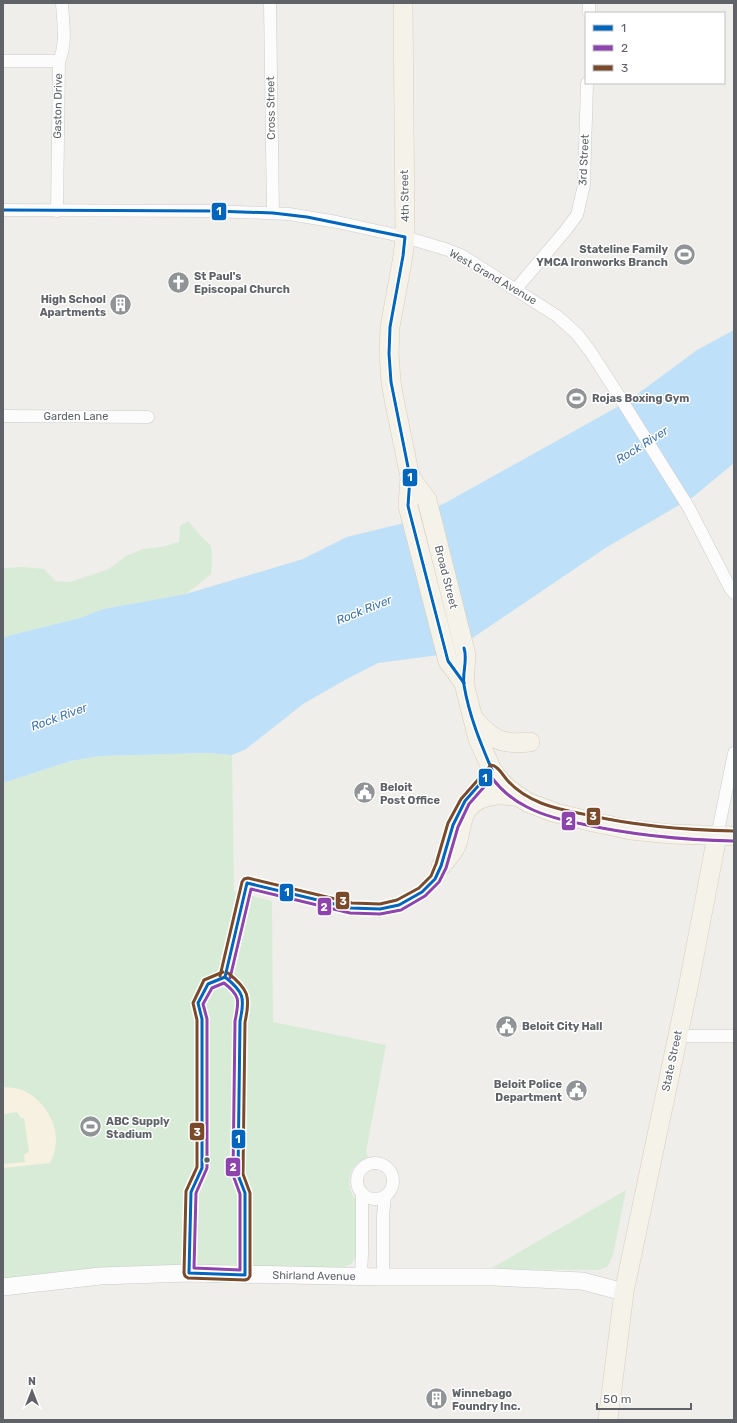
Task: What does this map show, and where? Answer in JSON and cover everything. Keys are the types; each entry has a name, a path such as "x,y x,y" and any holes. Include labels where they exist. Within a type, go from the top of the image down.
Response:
{"main road":[{"name":"4th Street","path":"403,3 405,237 404,256 390,327 389,360 394,399 410,477 408,506"},
{"name":"Broad Street","path":"410,477 427,500 466,656 464,682 471,716 478,739 492,770 502,784 529,803 556,814 631,830 671,834 726,836"},
{"name":"Broad Street","path":"408,506 448,661 464,682"},
{"path":"471,716 485,731 497,739 508,742 530,742"},
{"path":"438,873 456,846 464,814 473,804 484,798 496,795 510,795 521,798"},
{"name":"State Street","path":"608,1420 624,1292 677,1036 726,836"}],"street":[{"name":"Gaston Drive","path":"57,211 59,61 64,46 62,3"},
{"name":"Cross Street","path":"270,3 273,213"},
{"path":"3,61 59,61"},
{"name":"3rd Street","path":"516,289 577,215 584,185 587,84"},
{"name":"West Grand Avenue","path":"3,210 214,211 273,213 307,217 405,237 445,248 461,256 557,316 577,334 614,388 689,508 734,593"},
{"name":"Garden Lane","path":"3,416 148,417"},
{"name":"State Street","path":"726,836 734,753"},
{"path":"248,883 351,908 380,909 399,905 422,892 438,873 453,825 466,801 492,770"},
{"path":"677,1036 734,1036"},
{"path":"383,1276 383,1216 385,1196 392,1187 393,1176 386,1166 376,1163 365,1166 360,1170 357,1182 358,1188 362,1193 373,1199 385,1196"},
{"path":"361,1276 362,1193"},
{"name":"Shirland Avenue","path":"3,1287 100,1276 189,1273 494,1277 582,1281 624,1292"}],"green space":[{"path":"188,521 211,546 212,558 211,574 186,594 103,609 80,618 3,638 3,568 24,567 44,569 55,581 70,582 109,569 126,556 143,549 161,547 179,542 180,526"},
{"path":"208,753 232,755 234,891 272,901 273,1022 386,1045 366,1152 368,1157 354,1167 351,1172 349,1182 357,1209 357,1243 354,1260 348,1266 341,1268 3,1280 3,783 71,761 100,756"},
{"path":"626,1190 613,1255 608,1266 600,1270 490,1269"}],"sand":[{"path":"3,1087 19,1089 33,1096 45,1108 50,1116 55,1131 56,1145 50,1163 3,1168 3,1164 25,1162 24,1155 29,1152 24,1118 21,1118 17,1112 3,1114"}],"water":[{"name":"Rock River","path":"734,330 734,463 693,497 607,547 468,641 439,655 378,663 303,704 246,749 232,755 208,753 100,756 71,761 3,783 3,638 80,618 103,609 186,594 303,559 347,537 404,523 445,503 628,401 697,350"}],"transit line":[{"name":"1","path":"3,210 214,211 273,213 307,217 405,237 390,327 389,354 391,382 410,477 408,506 448,661 464,683"},
{"name":"1","path":"225,977 247,883 351,908 380,909 399,905 422,892 435,879 441,866 453,825 465,801 492,770 475,728 466,696 464,685 464,648"},
{"name":"3","path":"220,976 242,882 244,879 248,878 352,903 380,904 397,900 419,888 431,876 448,823 461,799 491,765 494,765 506,779 523,794 558,809 642,825 697,830 734,831"},
{"name":"2","path":"230,978 251,889 350,913 380,914 401,910 425,896 439,882 446,868 458,827 469,804 492,778 499,787 522,804 540,813 561,819 638,834 676,838 734,841"},
{"name":"3","path":"223,972 204,980 193,1003 197,1020 197,1167 186,1191 184,1273 188,1278 245,1280 250,1276 250,1193 243,1174 245,1022 248,999 244,989 228,973"},
{"name":"1","path":"225,977 236,987 242,996 240,1021 238,1175 245,1193 245,1275 189,1273 191,1192 202,1168 202,1019 198,1003 208,984 225,977"},
{"name":"2","path":"224,983 236,995 238,1004 235,1021 233,1175 240,1194 240,1270 194,1268 196,1193 207,1168 207,1019 203,1004 212,988 224,983"}],"place":[{"name":"Stateline Family YMCA Ironworks Branch","path":"684,255"},
{"name":"St Paul's Episcopal Church","path":"179,282"},
{"name":"High School Apartments","path":"121,305"},
{"name":"Rojas Boxing Gym","path":"576,398"},
{"name":"Beloit Post Office","path":"365,793"},
{"name":"Beloit City Hall","path":"507,1026"},
{"name":"Beloit Police Department","path":"577,1090"},
{"name":"ABC Supply Stadium","path":"90,1127"},
{"name":"Winnebago Foundry Inc.","path":"437,1399"}]}
